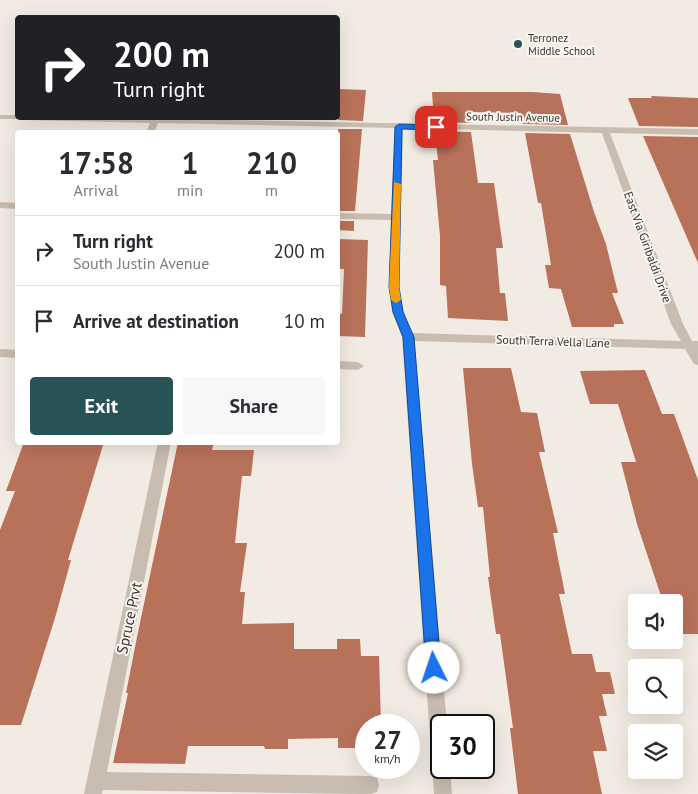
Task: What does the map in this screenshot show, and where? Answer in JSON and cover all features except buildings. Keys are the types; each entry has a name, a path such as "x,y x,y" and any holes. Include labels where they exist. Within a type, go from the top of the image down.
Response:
{"street":[{"path":"0,117 15,117"},
{"path":"151,130 155,120"},
{"name":"South Justin Avenue","path":"155,120 399,127 698,132"},
{"path":"399,127 394,287 398,312 408,337 437,714"},
{"name":"East Via Giribaldi Drive","path":"605,130 677,324 693,345 698,360"},
{"path":"0,205 15,206"},
{"path":"340,216 395,218"},
{"name":"South Terra Vella Lane","path":"408,337 693,345"},
{"path":"0,353 15,354"},
{"path":"340,365 358,366"},
{"name":"Spruce Prvt","path":"94,787 164,445"},
{"path":"442,779 443,794"},
{"path":"94,787 370,785"}],"slow traffic":[{"path":"396,300 394,287 397,184"}],"place":[{"name":"Terronez Middle School","path":"518,44"}],"route":[{"path":"434,668 408,337 398,312 394,287 399,127 436,127"}]}
